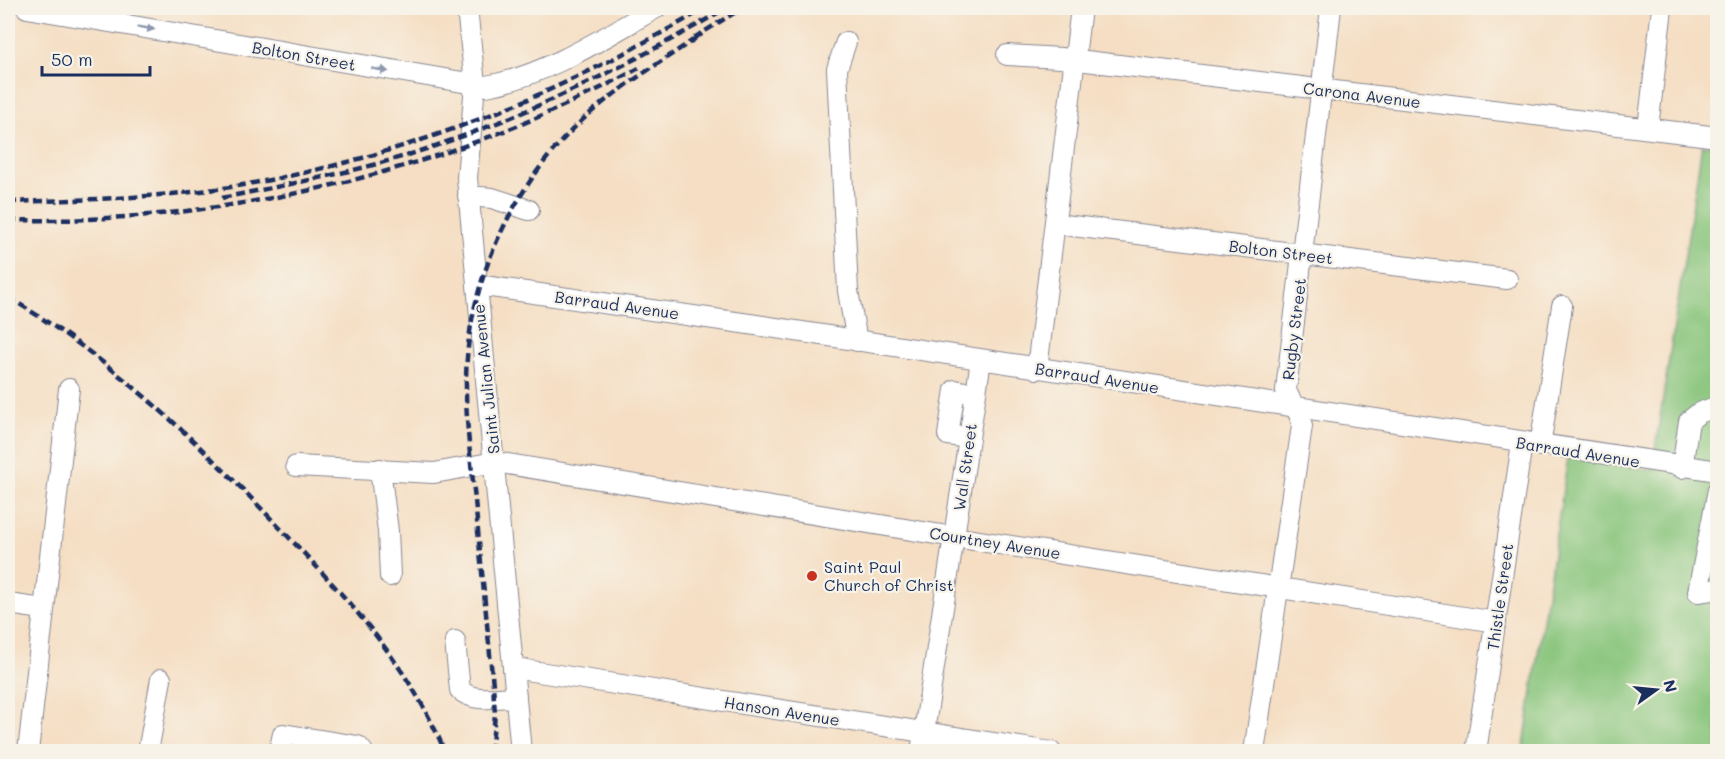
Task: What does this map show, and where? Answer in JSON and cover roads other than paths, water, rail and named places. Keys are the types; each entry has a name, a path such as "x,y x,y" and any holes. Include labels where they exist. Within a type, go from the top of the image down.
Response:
{"street":[{"name":"Bolton Street","path":"27,8 62,11 486,86 501,84 539,69 635,13 656,8"},
{"name":"Saint Julian Avenue","path":"467,8 475,84 473,121 468,146 468,196 521,752"},
{"path":"1037,369 1081,8"},
{"name":"Rugby Street","path":"1254,752 1302,426 1298,409 1288,398 1286,390 1331,8"},
{"path":"1648,128 1662,8"},
{"path":"846,42 837,69 848,291 857,341"},
{"name":"Carona Avenue","path":"1007,55 1061,58 1074,62 1718,137"},
{"path":"468,196 492,198 530,210"},
{"name":"Bolton Street","path":"1056,224 1507,279"},
{"name":"Barraud Avenue","path":"477,285 1682,468 1718,471"},
{"name":"Thistle Street","path":"1476,752 1496,622 1531,445 1562,306"},
{"name":"Wall Street","path":"922,742 981,360"},
{"path":"28,752 69,389"},
{"path":"1682,468 1689,421 1699,413 1718,406"},
{"name":"Courtney Avenue","path":"296,466 434,473 495,462 1496,622"},
{"path":"380,469 388,531 390,576"},
{"path":"1718,490 1713,543 1698,592 1718,589"},
{"path":"8,604 43,609"},
{"path":"455,641 460,690 464,694 478,698 516,697"},
{"name":"Hanson Avenue","path":"513,668 922,742 1051,752"},
{"path":"148,752 161,679"},
{"path":"279,752 283,734 358,746 363,752"}],"railway":[{"path":"8,202 143,196 197,191 277,179 330,167 433,136 534,97 630,50 705,8"},
{"path":"222,198 362,168 450,141 572,90 650,51 726,8"},
{"path":"694,38 742,8"},
{"path":"491,752 495,714 493,685 468,437 466,395 467,353 475,304 494,248 507,220 522,194 557,146 606,100 702,34"},
{"path":"8,220 90,219 172,213 253,201 333,185 412,163 490,137 565,105 639,68"},
{"path":"8,297 83,347 151,402 278,526 350,604 393,659 413,688 445,752"}],"place":[{"name":"Saint Paul Church of Christ","path":"812,576"}]}
